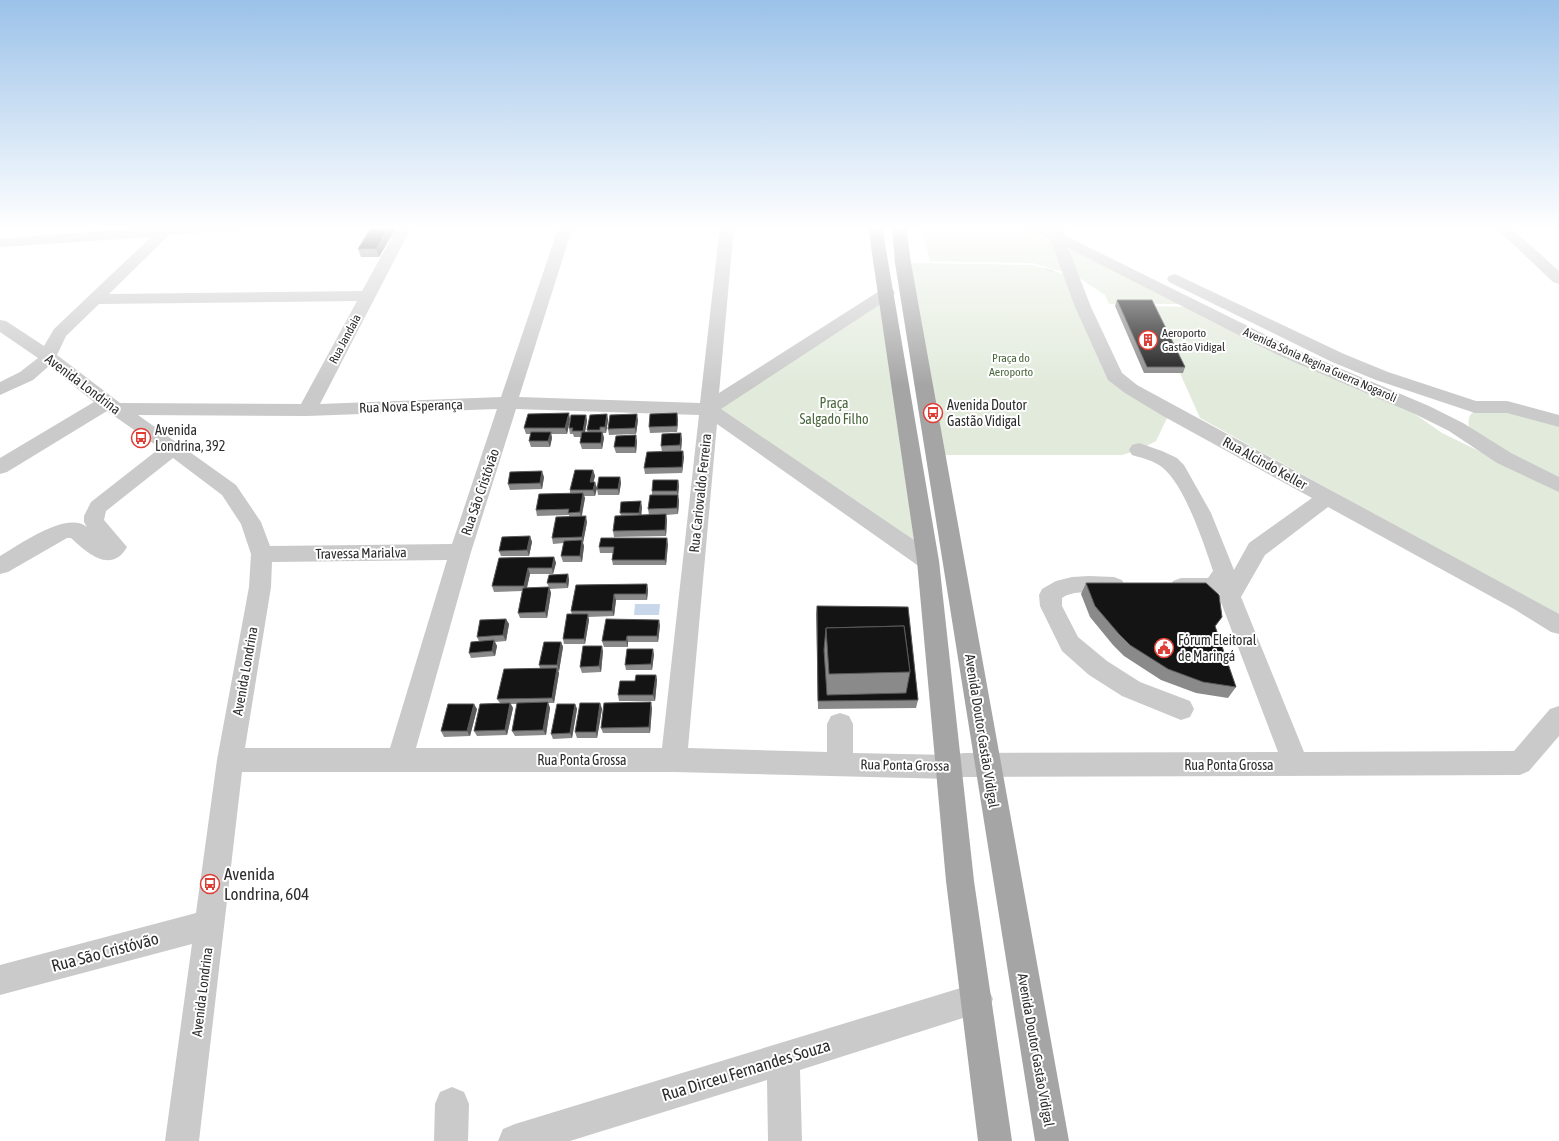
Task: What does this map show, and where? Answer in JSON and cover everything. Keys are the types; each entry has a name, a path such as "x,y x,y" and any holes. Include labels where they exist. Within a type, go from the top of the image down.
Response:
{"main road":[{"path":"885,279 928,560 950,767 960,881 995,1141"},
{"name":"Avenida Doutor Gastão Vidigal","path":"906,279 937,455 987,765 1052,1141"}],"street":[{"path":"0,389 26,376 38,367 47,356 52,344 60,333 116,279"},
{"name":"Rua Jandaia","path":"307,410 376,279"},
{"name":"Rua São Cristóvão","path":"400,759 460,552 549,279"},
{"name":"Rua Cariovaldo Ferreira","path":"674,760 721,279"},
{"name":"Rua Alcindo Keller","path":"1075,279 1083,308 1114,376 1170,412 1522,603 1559,625"},
{"name":"Avenida Sônia Regina Guerra Nogaroli","path":"1152,279 1286,352 1422,410 1456,427 1504,458 1559,485"},
{"name":"Avenida Sônia Regina Guerra Nogaroli","path":"1168,279 1338,358 1388,378 1475,407"},
{"path":"887,293 708,409 928,560"},
{"path":"96,299 367,296"},
{"name":"Avenida Londrina","path":"0,325 47,356 111,406 173,448 229,490 251,522 262,554 260,587 230,760 182,1141"},
{"name":"Rua Nova Esperança","path":"111,406 307,410 510,402 708,409"},
{"path":"1478,441 1466,427 1464,418 1475,407 1489,405 1504,406 1559,421"},
{"path":"0,467 111,406"},
{"path":"0,566 64,530 76,530 101,553 108,554 113,551 116,547 94,522 94,516 98,507 173,448"},
{"path":"1139,450 1170,463 1183,476 1218,554 1224,572 1214,587 1160,587"},
{"path":"911,455 937,455"},
{"path":"1296,765 1230,597 1257,550 1327,497"},
{"name":"Travessa Marialva","path":"262,554 460,552"},
{"path":"1137,586 1067,586 1055,590 1050,595 1051,606 1070,644 1098,668 1131,689 1181,709"},
{"name":"Rua Ponta Grossa","path":"230,760 674,760 950,767 987,765 1520,763 1559,717"},
{"path":"840,724 840,764"},
{"name":"Rua São Cristóvão","path":"0,980 210,924"},
{"name":"Rua Dirceu Fernandes Souza","path":"515,1141 977,999"},
{"path":"782,1059 784,1141"},
{"path":"451,1141 452,1104"}],"green space":[{"name":"Praça do Aeroporto","path":"906,279 1072,279 1106,360 1170,412 1156,441 1139,450 1122,455 937,455"},
{"path":"1081,279 1133,279 1182,304 1109,304 1105,295"},
{"name":"Praça Salgado Filho","path":"887,293 928,561 708,409"},
{"path":"1150,306 1186,307 1412,412 1442,433 1559,490 1559,616 1200,418"},
{"path":"1491,407 1559,423 1559,482 1505,456 1469,427 1469,417 1474,411"}],"water":[{"path":"635,604 660,604 659,615 634,615"}],"building":[{"name":"Aeroporto Gastão Vidigal","path":"1117,300 1152,300 1185,367 1147,367"},
{"path":"569,413 565,428 524,428 528,414"},
{"path":"677,413 677,426 649,427 650,414"},
{"path":"607,414 605,427 600,427 600,430 587,430 590,415"},
{"path":"637,414 635,428 608,429 610,415"},
{"path":"571,415 586,415 583,431 572,431 573,428 569,428"},
{"path":"531,432 551,432 548,441 529,441"},
{"path":"582,432 602,432 601,443 580,443"},
{"path":"681,433 680,445 661,446 662,434"},
{"path":"636,435 635,447 614,447 616,436"},
{"path":"683,451 682,467 644,468 647,452"},
{"path":"575,470 593,470 590,482 595,482 593,490 570,490"},
{"path":"542,471 540,483 508,484 510,472"},
{"path":"599,477 620,477 618,489 597,489"},
{"path":"653,480 678,480 677,491 652,491"},
{"path":"583,493 580,512 568,513 569,509 536,510 539,494"},
{"path":"650,495 678,495 677,508 648,509"},
{"path":"641,501 639,513 620,513 621,502"},
{"path":"666,514 665,530 613,531 615,516"},
{"path":"586,516 582,537 552,538 556,517"},
{"path":"530,536 527,550 499,551 502,537"},
{"path":"601,538 667,538 665,560 612,560 614,547 599,547"},
{"path":"582,540 580,556 561,556 564,541"},
{"path":"554,557 552,568 528,568 524,586 492,586 499,558"},
{"path":"568,574 566,583 547,583 549,575"},
{"name":"Fórum Eleitoral de Maringá","path":"1086,583 1206,583 1219,595 1222,617 1215,626 1236,687 1203,682 1168,669 1130,645 1095,606"},
{"path":"647,584 646,594 614,594 612,611 571,611 576,585"},
{"path":"549,587 545,612 518,613 523,588"},
{"path":"817,606 908,607 918,700 818,701","holes":["904,626 910,672 906,693 827,695 824,650 826,628"]},
{"path":"567,614 588,614 584,639 563,639"},
{"path":"506,619 503,635 477,637 480,620"},
{"path":"606,619 659,620 657,636 627,636 626,641 602,641"},
{"path":"904,626 910,672 829,674 826,628"},
{"path":"494,640 492,651 469,653 471,642"},
{"path":"544,642 561,642 557,665 539,665"},
{"path":"583,646 602,646 599,666 580,667"},
{"path":"627,649 653,649 651,664 625,665"},
{"path":"557,668 552,698 497,699 504,669"},
{"path":"636,675 656,675 653,695 618,695 620,681 635,681"},
{"path":"548,702 543,730 512,731 517,703"},
{"path":"651,702 649,727 601,728 604,703"},
{"path":"510,703 505,730 474,731 480,704"},
{"path":"580,703 600,703 596,732 575,732"},
{"path":"448,704 474,704 467,731 441,731"},
{"path":"557,704 575,704 570,733 551,734"}],"place":[{"name":"Aeroporto Gastão Vidigal","path":"1148,340"},
{"name":"Avenida Doutor Gastão Vidigal","path":"933,413"},
{"name":"Avenida Londrina, 392","path":"141,438"},
{"name":"Fórum Eleitoral de Maringá","path":"1164,648"},
{"name":"Avenida Londrina, 604","path":"210,884"}]}
